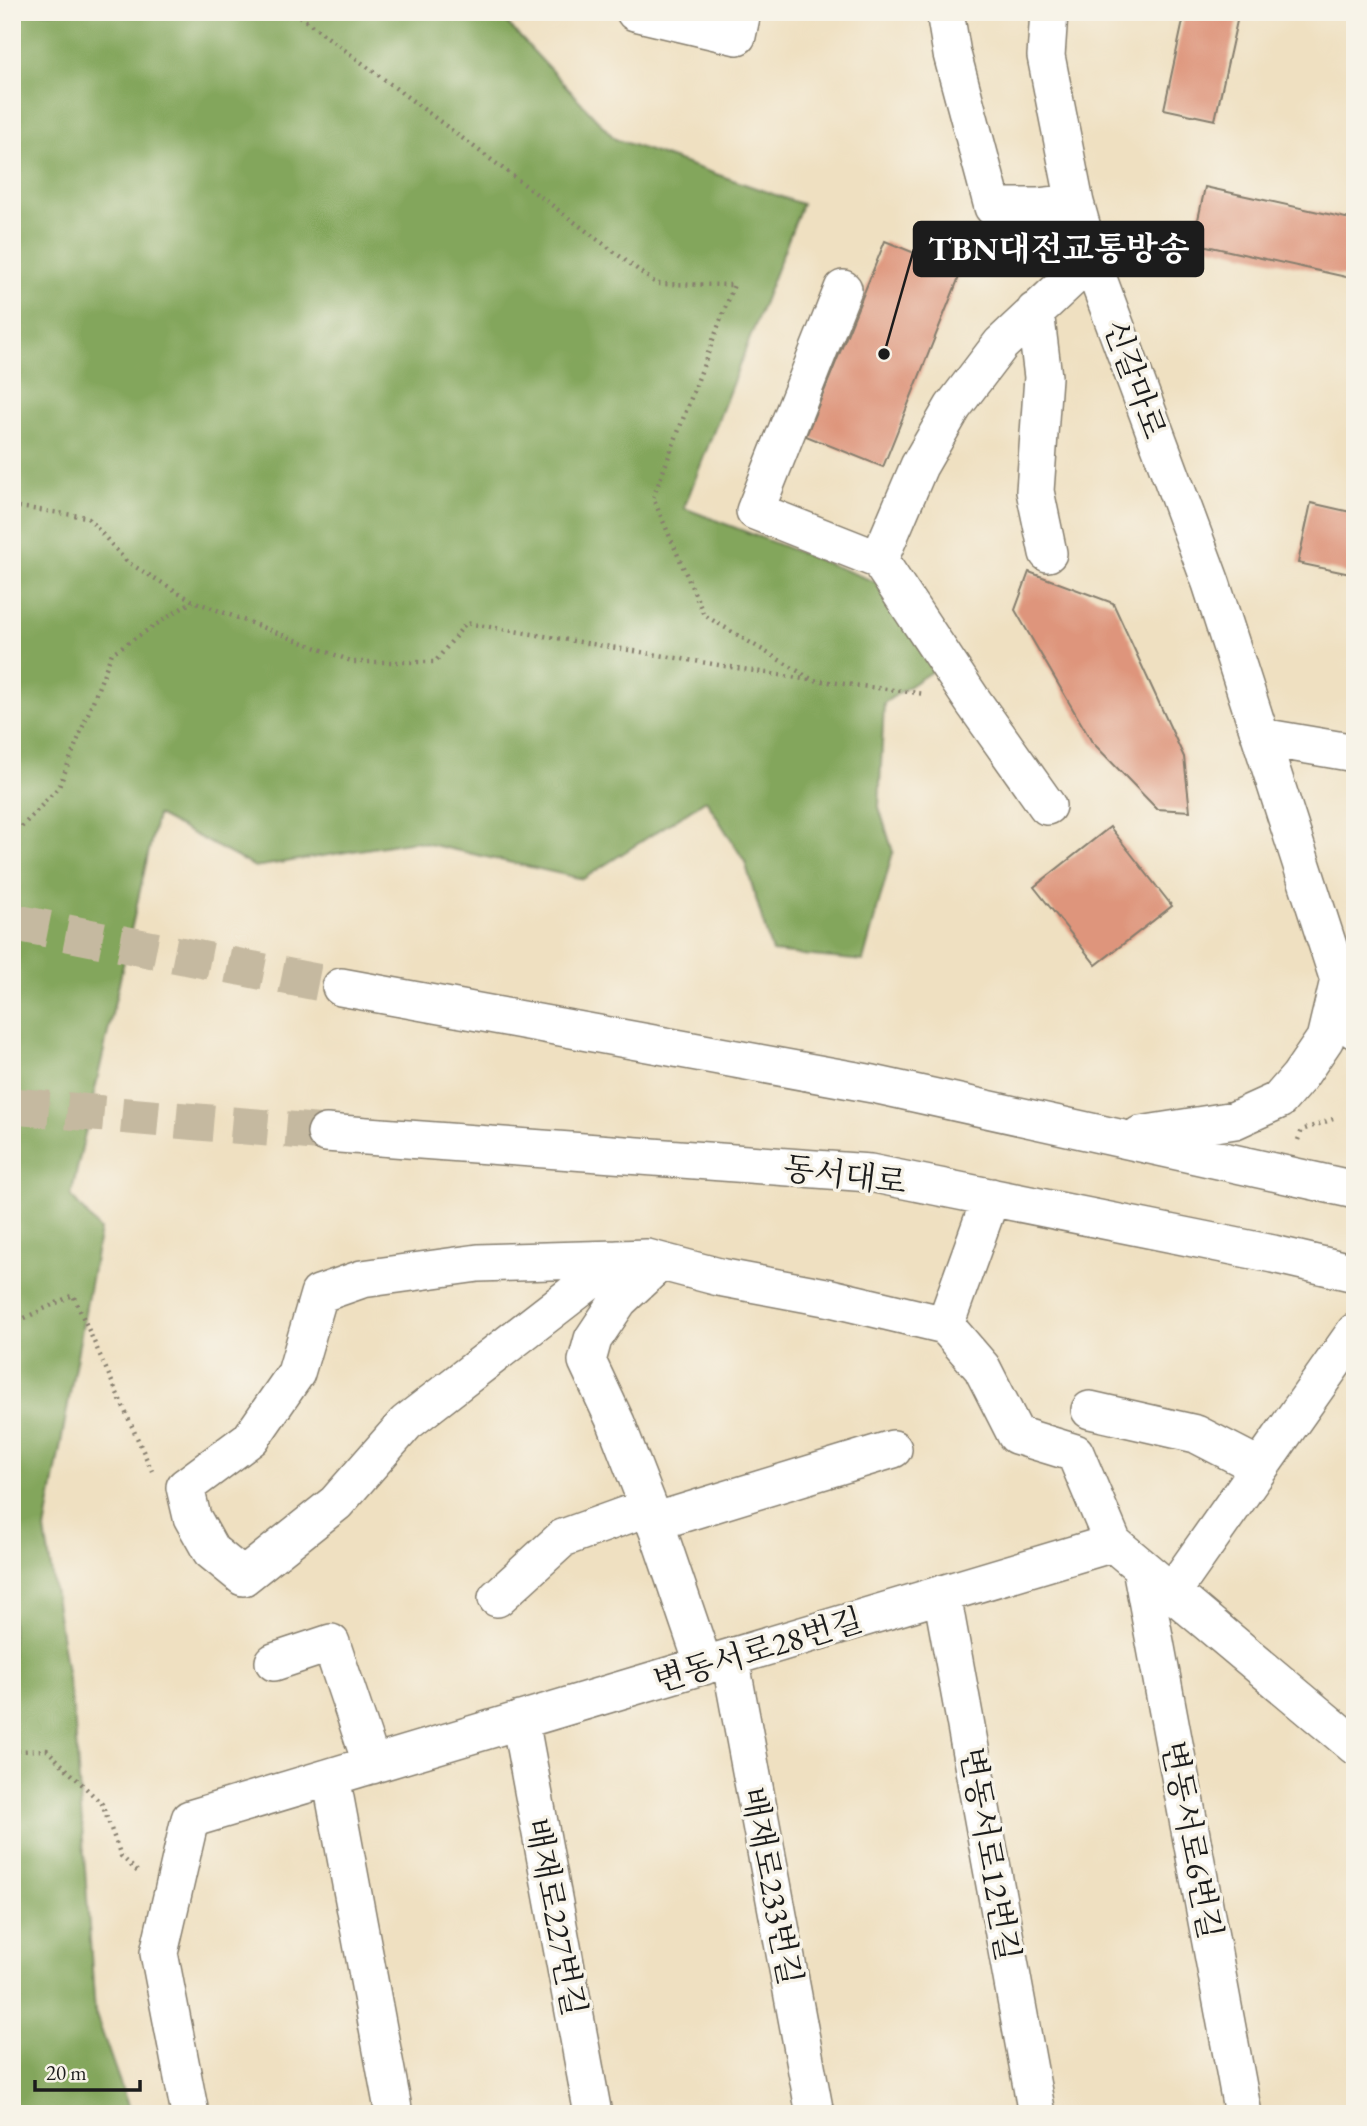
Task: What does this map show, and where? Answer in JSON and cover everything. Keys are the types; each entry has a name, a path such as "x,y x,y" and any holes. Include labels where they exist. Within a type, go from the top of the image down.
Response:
{"street":[{"path":"635,12 737,37 742,12"},
{"path":"945,12 952,54 993,207 1039,207 1076,203"},
{"name":"신갈마로","path":"1049,12 1045,56 1091,260 1211,583 1355,1030"},
{"path":"879,560 919,466 953,407 1001,344 1091,260"},
{"path":"843,289 755,511 879,560 972,700 1047,806"},
{"path":"1035,312 1043,377 1035,491 1048,553"},
{"path":"1261,737 1355,753"},
{"path":"1119,1139 1235,1120 1279,1100 1299,1077 1325,1039 1339,979"},
{"path":"341,987 873,1084 1355,1190"},
{"name":"동서대로","path":"326,1133 870,1173 1355,1273"},
{"path":"945,1325 991,1198"},
{"path":"618,1259 406,1423 336,1503 243,1577 211,1551 192,1517 185,1487 251,1438 296,1373 319,1294 362,1279 478,1263 647,1258 719,1277 831,1298 945,1325 982,1368 1016,1435 1075,1453 1113,1543 1355,1746"},
{"name":"배재로233번길","path":"660,1262 619,1300 593,1339 587,1361 717,1662 815,2114"},
{"path":"1172,1592 1355,1332"},
{"path":"1090,1410 1196,1434 1260,1467"},
{"path":"497,1598 563,1538 893,1449"},
{"name":"변동서로28번길","path":"190,2114 159,1953 190,1819 1113,1543"},
{"name":"변동서로6번길","path":"1142,1567 1243,2114"},
{"name":"변동서로12번길","path":"943,1595 1037,2114"},
{"path":"274,1662 331,1643 372,1765"},
{"name":"배재로227번길","path":"520,1720 593,2114"},
{"path":"331,1777 394,2114"}],"path":[{"path":"294,12 657,284 734,285 653,498 704,615 813,680"},
{"path":"12,506 87,517 127,562 193,601 354,663 435,662 466,623 813,680 972,700"},
{"path":"12,838 59,787 113,653 193,601"},
{"path":"1302,1130 1336,1118"},
{"path":"12,1324 73,1296 156,1478"},
{"path":"12,1754 15,1751 47,1750 102,1804 121,1856 152,1885 172,1898"}],"green space":[{"path":"12,12 497,12 615,139 802,204 684,508 876,582 935,669 884,703 879,807 893,852 863,961 772,952 745,862 706,800 583,879 415,841 255,867 157,815 71,1196 100,1230 45,1530 75,1725 95,2012 131,2114 12,2114"}],"building":[{"path":"1185,12 1239,12 1215,120 1164,109"},
{"path":"1205,187 1355,220 1355,279 1193,243"},
{"path":"885,241 961,272 883,467 806,436"},
{"path":"1311,503 1355,513 1355,575 1298,563"},
{"path":"1029,572 1113,603 1184,757 1190,811 1157,809 1092,742 1015,610"},
{"path":"1110,827 1172,906 1096,965 1034,887"}],"tunnel":[{"path":"12,922 341,987"},
{"path":"12,1106 326,1133"}],"place":[{"name":"TBN대전교통방송","path":"884,354"}]}
